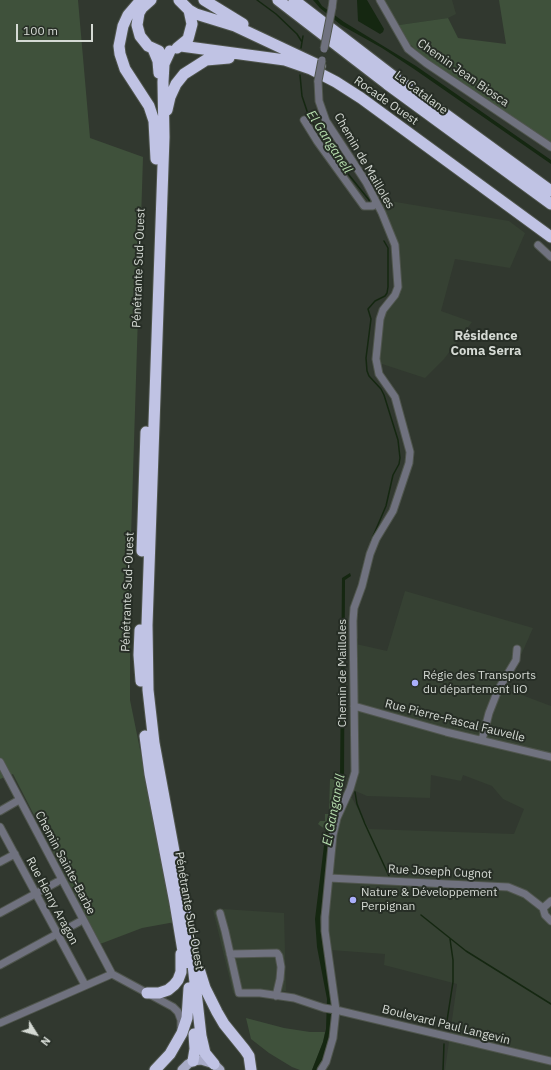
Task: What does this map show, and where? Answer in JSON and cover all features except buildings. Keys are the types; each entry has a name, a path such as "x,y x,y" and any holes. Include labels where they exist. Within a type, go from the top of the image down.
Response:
{"highway":[{"name":"Pénétrante Sud-Ouest","path":"141,0 128,15 123,26 119,46 125,69 151,111 154,121 156,158"},
{"path":"151,0 139,13 137,25 140,36 148,46 153,49 170,51 181,46 188,39 192,29 192,19 189,10"},
{"name":"Rocade Ouest","path":"179,0 189,10 196,14 235,26 340,76 363,91 551,228"},
{"path":"204,0 289,51"},
{"name":"La Catalane","path":"278,0 387,84 551,204"},
{"name":"La Catalane","path":"294,0 392,76 551,191"},
{"name":"Rocade Ouest","path":"181,46 269,57 311,69 336,82 361,98 551,237"},
{"name":"Pénétrante Sud-Ouest","path":"153,49 158,60 156,158 139,655 142,702 150,774 196,1020"},
{"path":"164,137 163,76 164,64 170,51"},
{"path":"164,137 170,97 176,84 184,74 206,60 254,56"},
{"name":"Pénétrante Sud-Ouest","path":"164,137 147,625 148,690 154,743 190,938 196,1020"},
{"path":"147,993 159,993 168,990 174,986 178,980 182,964 179,926"},
{"path":"190,938 200,975 210,999 224,1024 245,1050 251,1070"},
{"path":"155,1070 170,1054 181,1036 187,1018 189,988"},
{"path":"193,1061 196,1020"},
{"path":"196,1020 205,1053 217,1067"}],"main road":[{"path":"182,1070 193,1061 202,1060 217,1067"}],"street":[{"name":"Chemin de Mailloles","path":"321,1070 326,1061 333,1038 335,1010 324,931 335,825 350,789 355,772 354,608 376,539 393,511 409,463 410,452 395,397 379,374 376,358 380,319 383,310 395,295 398,288 394,245 366,182 326,121 319,101 318,81 333,0"},
{"name":"Chemin Jean Biosca","path":"380,0 408,49 426,63 551,147"},
{"path":"304,120 364,206 373,206 376,202"},
{"path":"538,245 551,257"},
{"path":"482,740 489,713 498,690 516,660 517,649"},
{"name":"Rue Pierre-Pascal Fauvelle","path":"354,706 551,757"},
{"name":"Chemin Sainte-Barbe","path":"0,762 112,974"},
{"path":"0,811 19,800"},
{"name":"Rue Henry Aragon","path":"0,827 85,985"},
{"path":"0,862 15,854"},
{"name":"Rue Joseph Cugnot","path":"329,878 508,887 525,894 543,908"},
{"path":"0,914 57,882"},
{"path":"551,901 543,908 545,915 551,921"},
{"path":"220,913 230,954 277,953 281,967 280,980 276,996"},
{"path":"0,965 79,922"},
{"name":"Boulevard Paul Langevin","path":"230,954 239,992 260,993 294,998 324,1008 551,1061"},
{"path":"0,1023 112,974 173,1007 178,1012 181,1020 181,1036"}],"shaded area":[{"path":"0,0 78,0 90,138 143,157 130,568 130,700 175,922 142,928 100,944 13,774 0,779"},
{"path":"383,0 452,0 456,14 448,18 399,25"},
{"path":"499,0 551,0 551,145 420,54 409,43 399,25 448,18 458,38 506,44"},
{"path":"384,200 509,221 525,233 510,268 455,259 441,311 472,322 444,359 425,378 379,363 378,359 385,310 397,296 396,245 378,201"},
{"path":"405,591 533,628 506,689 551,706 551,1070 445,1070 457,984 384,965 385,954 330,950 327,931 336,839 338,826 349,797 352,798 369,829 514,834 524,809 503,799 492,786 463,775 461,781 431,775 430,798 367,796 353,790 356,644 387,651"},
{"path":"330,779 339,779 326,830 318,824 320,821 325,821 325,814 329,814"},
{"path":"223,909 284,913 286,991 270,990 233,993 213,910"},
{"path":"246,1018 284,1028 310,1032 325,1032 323,1042 312,1070 300,1070 292,1067 269,1053 251,1039"}],"water":[{"path":"313,0 318,0 322,6 344,22 416,66 551,160 551,164 414,69 382,48 341,25 320,8"},
{"path":"357,0 367,0 384,29 383,32 380,34 358,21"},
{"path":"350,573 351,576 345,580 344,779 338,803 331,822 326,884 320,919 323,946 331,988 333,1013 331,1030 321,1065 319,1070 312,1070 323,1042 326,1029 327,999 317,947 315,919 327,821 340,779 342,578"}],"waterway":[{"path":"257,0 276,14 297,34 302,42"},
{"name":"El Ganganell","path":"301,48 303,36"},
{"name":"El Ganganell","path":"300,75 302,96 309,117 349,175 369,200 370,204"},
{"name":"El Ganganell","path":"371,541 386,506 393,475 399,464 400,458 398,440 384,395 381,389 369,376 366,358 371,319 368,309 375,301 385,296 388,287 388,248 384,241"},
{"path":"363,569 364,563"},
{"path":"357,639 357,669"},
{"path":"355,792 357,804 365,824 389,876"},
{"path":"421,915 466,951 551,1004"},
{"path":"446,1027 453,982 453,960 450,939"},
{"path":"443,1070 444,1044"}],"place":[{"name":"Régie des Transports du département liO","path":"415,683"},
{"name":"Nature & Développement Perpignan","path":"353,900"}],"district":[{"name":"Résidence Coma Serra","path":"486,344"}]}
